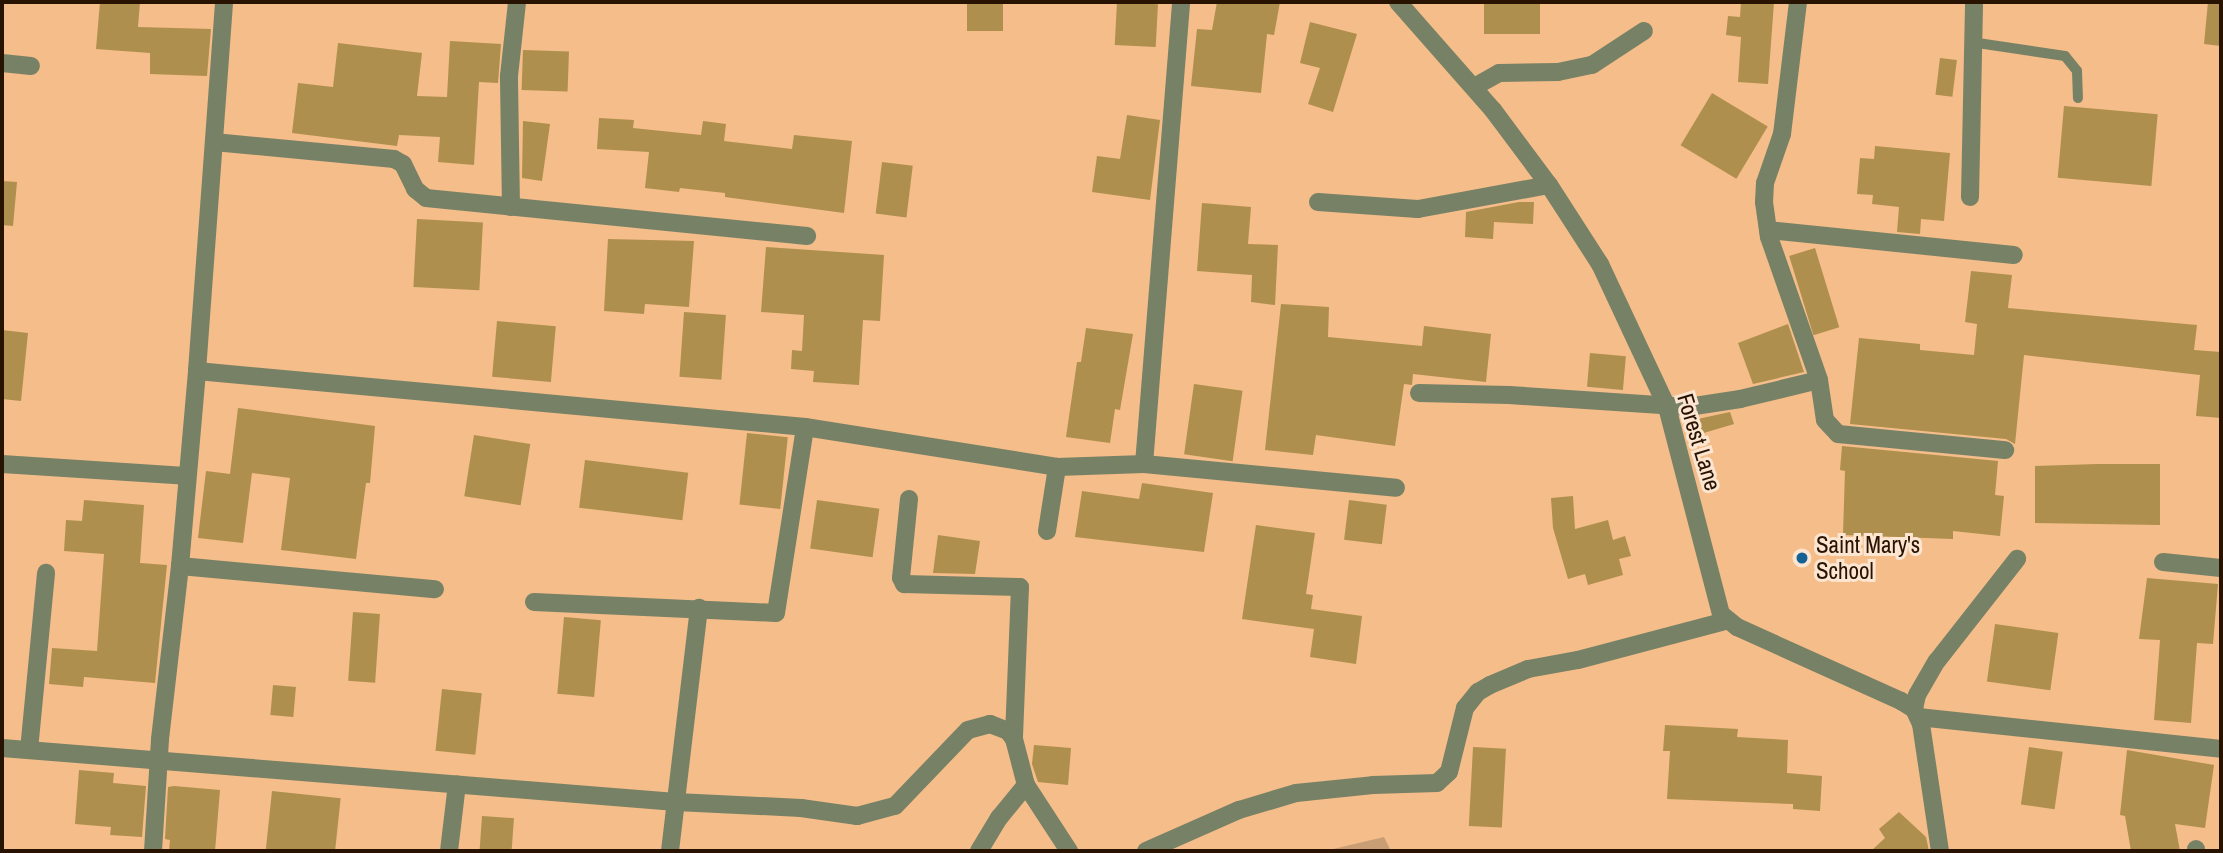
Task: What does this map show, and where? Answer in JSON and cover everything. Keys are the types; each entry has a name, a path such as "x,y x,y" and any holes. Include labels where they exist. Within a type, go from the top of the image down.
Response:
{"street":[{"path":"153,851 159,762 197,371 224,2"},
{"path":"511,207 509,76 517,2"},
{"path":"1144,464 1181,2"},
{"name":"Forest Lane","path":"1398,2 1474,87 1549,185 1600,264 1667,407 1715,597 1727,621"},
{"path":"1798,2 1782,134 1765,183 1764,202 1768,230 1819,380 1825,420 1838,434 2005,450"},
{"path":"1970,197 1971,42 1974,2"},
{"path":"1474,87 1499,74 1558,72 1592,65 1644,31"},
{"path":"2,63 31,66"},
{"path":"214,142 394,159 403,164 415,189 426,198 807,236"},
{"path":"1318,202 1418,209 1549,185"},
{"path":"1768,230 2014,255"},
{"path":"197,371 805,427 1057,467 1144,464 1396,488"},
{"path":"1419,393 1509,395 1667,407 1740,400 1819,380"},
{"path":"534,602 699,608 770,614 778,610 805,427"},
{"path":"2,464 186,476"},
{"path":"1046,531 1057,467"},
{"path":"909,499 901,578 904,584 1020,587 1014,739 1026,785 1069,851"},
{"path":"1940,851 1916,713 1917,695 1937,662 2017,559"},
{"path":"2163,562 2221,568"},
{"path":"180,566 435,589"},
{"path":"29,750 46,573"},
{"path":"670,851 699,608"},
{"path":"1146,851 1239,810 1296,793 1373,785 1437,783 1449,772 1465,708 1478,692 1490,685 1528,669 1578,660 1727,621 1901,701 1916,713 2211,750 2221,749"},
{"path":"2,748 676,802 802,808 870,816 895,806 973,727 990,724 1008,731 1014,739"},
{"path":"449,851 457,784"},
{"path":"979,851 999,818 1026,785"}],"lane":[{"path":"1971,42 2065,56 2077,71 2078,99"}],"shaded area":[{"path":"1384,837 1391,851 1325,851"}],"building":[{"path":"100,2 140,2 138,27 211,29 207,76 150,74 150,53 96,49"},
{"path":"967,2 1003,2 1003,31 967,31"},
{"path":"1117,2 1158,4 1156,47 1115,45"},
{"path":"1217,2 1280,2 1274,35 1267,34 1261,93 1191,86 1197,29 1212,30"},
{"path":"1484,2 1540,2 1540,34 1484,34"},
{"path":"1741,2 1774,2 1768,84 1738,82 1741,37 1726,35 1728,16 1740,17"},
{"path":"2208,2 2221,2 2221,46 2204,44"},
{"path":"1310,22 1357,34 1333,112 1308,104 1320,68 1300,63"},
{"path":"450,41 501,44 498,83 479,82 474,165 438,162 440,137 399,135 397,146 292,133 298,83 333,87 338,43 422,53 417,96 447,97"},
{"path":"523,50 569,52 568,92 522,90"},
{"path":"1940,58 1957,60 1952,97 1935,95"},
{"path":"1712,93 1768,126 1736,179 1681,145"},
{"path":"2064,106 2158,114 2151,186 2058,178"},
{"path":"1127,115 1160,120 1150,200 1092,192 1097,156 1120,159"},
{"path":"599,118 634,120 633,128 701,135 703,121 726,124 724,141 792,149 794,135 852,141 844,213 725,197 725,193 680,188 679,192 645,188 649,152 597,149"},
{"path":"523,121 550,124 542,181 522,178"},
{"path":"1875,146 1950,153 1944,221 1921,219 1920,234 1897,232 1899,207 1872,204 1873,195 1857,194 1860,158 1874,159"},
{"path":"882,162 913,166 906,217 876,214"},
{"path":"2,181 17,182 13,226 2,225"},
{"path":"1519,202 1534,202 1533,224 1494,222 1493,239 1465,237 1466,212"},
{"path":"1202,203 1251,207 1248,244 1278,245 1275,305 1251,302 1252,275 1197,271"},
{"path":"417,219 483,222 479,290 413,287"},
{"path":"608,239 694,241 689,307 645,304 644,314 604,311"},
{"path":"766,247 884,255 880,321 863,320 859,385 813,382 814,371 791,369 792,350 802,351 804,315 761,312"},
{"path":"1815,248 1839,327 1813,335 1789,256"},
{"path":"1971,271 2012,275 2008,308 2197,325 2194,350 2221,352 2221,418 2196,416 2200,375 2024,355 2015,444 2006,439 1850,424 1859,338 1920,344 1920,350 1974,355 1977,324 1965,322"},
{"path":"1281,304 1329,307 1328,337 1422,346 1424,326 1491,334 1486,382 1413,374 1412,385 1404,384 1395,446 1316,435 1313,455 1265,450"},
{"path":"684,312 726,315 721,380 679,377"},
{"path":"497,321 556,326 551,382 492,377"},
{"path":"1788,324 1804,372 1753,384 1738,343"},
{"path":"1086,328 1133,334 1120,410 1115,409 1110,443 1066,437 1077,362 1081,362"},
{"path":"2,330 28,333 21,401 2,399"},
{"path":"1590,353 1626,356 1623,390 1587,387"},
{"path":"1194,384 1243,391 1233,461 1184,454"},
{"path":"238,408 375,426 370,483 366,483 356,559 281,550 290,478 252,473 243,543 198,538 206,471 230,474"},
{"path":"1730,412 1734,424 1697,435 1693,420"},
{"path":"747,433 788,437 780,509 739,505"},
{"path":"474,435 530,444 521,505 464,496"},
{"path":"1842,446 1998,461 1995,495 2004,496 2000,536 1953,531 1953,539 1843,535 1845,471 1840,470"},
{"path":"585,460 688,473 682,520 579,508"},
{"path":"2160,464 2160,525 2035,523 2035,466"},
{"path":"1142,483 1213,493 1204,552 1075,537 1082,491 1139,499"},
{"path":"1573,496 1575,529 1608,520 1613,540 1625,536 1631,556 1619,559 1623,575 1588,585 1585,574 1568,579 1553,528 1551,498"},
{"path":"84,500 144,505 140,563 167,565 155,683 84,677 83,687 49,684 52,648 97,651 104,554 64,551 66,520 82,521"},
{"path":"817,500 879,509 873,557 810,549"},
{"path":"1349,500 1387,505 1382,544 1344,540"},
{"path":"1256,525 1315,533 1306,594 1313,595 1311,609 1362,616 1356,664 1310,657 1314,629 1242,619"},
{"path":"938,535 980,541 975,574 933,573"},
{"path":"2147,578 2218,584 2213,644 2197,643 2191,723 2154,720 2160,640 2139,639"},
{"path":"353,612 380,614 375,683 348,681"},
{"path":"564,617 601,620 594,697 557,694"},
{"path":"1995,624 2058,633 2050,690 1987,681"},
{"path":"273,685 296,687 293,717 270,715"},
{"path":"442,689 482,693 475,755 436,751"},
{"path":"1665,725 1738,729 1737,737 1788,740 1787,773 1822,776 1820,811 1793,809 1793,804 1667,799 1670,751 1663,751"},
{"path":"1034,745 1071,748 1068,785 1038,782 1032,764"},
{"path":"1473,747 1506,749 1502,828 1469,826"},
{"path":"2029,747 2063,752 2055,809 2021,804"},
{"path":"2127,750 2214,765 2205,828 2175,824 2180,851 2131,851 2125,816 2120,815"},
{"path":"79,770 114,773 113,783 146,786 142,837 110,835 111,827 75,824"},
{"path":"168,787 220,790 215,851 169,851 170,840 165,839"},
{"path":"272,791 341,798 335,851 266,851"},
{"path":"1899,812 1926,837 1929,851 1871,851 1885,838 1879,829"},
{"path":"482,816 514,818 512,851 480,851"}],"place":[{"name":"Saint Mary's School","path":"1802,558"}]}
